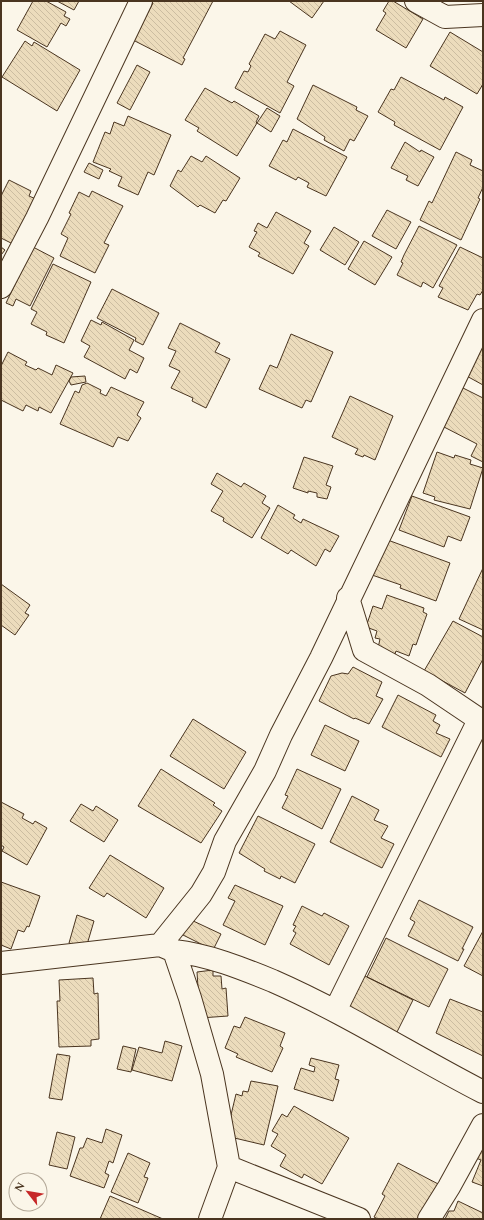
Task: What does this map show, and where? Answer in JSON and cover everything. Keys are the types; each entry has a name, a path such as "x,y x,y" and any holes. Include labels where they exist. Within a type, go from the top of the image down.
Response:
{"street":[{"path":"1,287 37,218 141,1"},
{"path":"416,1 445,17 483,14"},
{"path":"167,948 214,872 225,842 265,772 281,735 321,658 348,598 483,320"},
{"path":"335,1011 481,721 428,685 364,650 348,598"},
{"path":"167,948 190,998 212,1074 229,1167 210,1219"},
{"path":"1,963 167,948 199,954 256,974 302,994 483,1092"},
{"path":"429,1219 462,1165 483,1125"},
{"path":"229,1167 359,1219"}],"building":[{"path":"33,1 46,1 66,12 64,16 70,19 66,26 61,23 47,47 17,30"},
{"path":"57,1 79,1 74,10"},
{"path":"150,1 213,1 183,58 185,59 182,65 133,40 153,3"},
{"path":"289,1 324,1 312,18"},
{"path":"389,1 393,1 423,19 406,48 376,30 386,13 383,11"},
{"path":"280,31 306,45 287,82 294,86 280,113 235,88 244,71 248,72 251,66 249,64 265,34 275,39"},
{"path":"450,32 483,52 483,84 477,94 430,66"},
{"path":"25,41 32,46 34,42 80,70 57,111 2,77"},
{"path":"137,65 150,72 130,110 117,103"},
{"path":"401,77 444,100 445,97 463,107 440,150 394,125 395,122 378,112 391,89 394,90"},
{"path":"313,85 357,107 356,110 368,116 354,141 350,139 344,151 324,140 325,137 297,119"},
{"path":"205,88 232,103 234,101 259,116 256,122 257,123 237,156 197,131 199,128 185,120"},
{"path":"267,108 280,116 271,132 257,123"},
{"path":"128,116 171,135 154,175 148,172 138,195 118,186 122,177 109,171 111,169 93,162 105,132 110,134 114,122 124,126"},
{"path":"293,129 347,157 326,196 307,187 309,183 298,177 296,180 269,166 283,140 287,142"},
{"path":"405,142 420,152 421,150 434,157 418,186 406,180 408,176 391,168"},
{"path":"456,152 472,160 470,165 483,171 483,187 478,198 480,199 461,240 420,220 429,201 432,203"},
{"path":"191,156 202,162 206,156 240,178 226,201 223,200 215,213 200,205 198,207 170,186 178,170 181,172"},
{"path":"89,163 103,170 99,179 84,172"},
{"path":"9,180 31,191 29,196 38,200 15,245 1,238 1,196"},
{"path":"92,191 123,206 104,243 109,245 95,273 60,256 68,238 61,234 71,214 69,213 79,192 89,197"},
{"path":"387,210 411,222 396,249 372,236"},
{"path":"276,212 311,231 304,243 309,246 293,274 258,256 260,253 249,247 257,232 254,231 258,223 267,228"},
{"path":"419,226 457,245 433,288 423,282 421,287 397,275 403,263 401,262 404,255"},
{"path":"334,227 359,242 345,265 320,250"},
{"path":"364,241 392,257 375,285 348,269"},
{"path":"1,247 5,250 1,255"},
{"path":"33,247 54,258 30,306 16,299 13,306 6,303"},
{"path":"460,247 483,258 483,290 480,295 477,294 468,310 438,297 443,288 439,286"},
{"path":"53,264 91,282 64,343 46,335 47,332 31,324 37,312 31,309"},
{"path":"112,289 159,313 143,345 135,341 136,338 97,318"},
{"path":"91,320 101,325 102,322 134,340 129,350 144,358 137,373 130,369 125,379 84,357 90,346 81,341"},
{"path":"180,323 220,343 215,352 230,359 206,408 192,401 193,398 171,388 180,371 169,366 176,351 168,348"},
{"path":"291,334 333,352 311,402 306,400 302,408 259,389 270,365 277,368"},
{"path":"483,337 483,385 463,374"},
{"path":"8,352 27,362 25,365 36,370 38,368 52,375 56,365 73,373 51,413 39,407 38,411 26,405 23,411 1,400 1,366"},
{"path":"85,376 86,382 71,385 69,381 71,377"},
{"path":"87,383 101,390 100,393 106,396 111,387 144,402 137,415 141,418 128,441 118,437 113,447 60,424 75,391 79,393 82,385"},
{"path":"457,385 483,398 483,462 471,456 477,444 444,427 450,414 444,410"},
{"path":"350,396 393,416 375,460 364,455 363,457 355,454 358,449 332,437"},
{"path":"437,452 454,458 455,455 471,460 470,464 483,468 470,509 434,500 435,497 423,493"},
{"path":"304,457 333,466 326,485 331,487 327,499 317,497 317,493 308,491 308,493 293,488"},
{"path":"217,473 241,487 244,483 266,496 262,503 270,508 252,538 223,521 224,518 211,511 223,491 211,484"},
{"path":"412,496 470,517 461,541 448,536 444,547 399,530"},
{"path":"278,505 295,515 293,518 301,523 303,519 339,536 330,552 325,549 316,566 291,550 288,554 261,538"},
{"path":"385,539 450,563 436,601 400,588 401,585 372,575"},
{"path":"483,568 483,630 459,619"},
{"path":"1,584 30,605 25,613 29,615 15,635 1,625"},
{"path":"387,595 424,608 423,612 427,614 416,645 413,644 409,656 396,651 395,654 378,648 380,639 375,638 377,631 366,627 373,606 382,609"},
{"path":"453,621 483,637 483,659 465,693 424,671"},
{"path":"353,667 382,682 376,696 383,699 369,724 355,718 354,719 319,701 331,676 342,673 348,674"},
{"path":"398,695 436,715 433,721 440,725 436,733 450,739 441,757 382,727"},
{"path":"193,719 246,752 224,789 170,756"},
{"path":"325,725 359,741 345,771 311,755"},
{"path":"161,769 215,803 213,805 222,811 201,843 138,806"},
{"path":"297,769 341,789 322,829 282,808 288,796 285,795"},
{"path":"352,796 379,810 374,820 388,826 381,838 394,844 382,868 330,842"},
{"path":"1,802 24,814 22,818 33,824 35,821 47,828 27,865 2,851 4,847 1,845"},
{"path":"81,804 93,811 96,806 118,820 104,842 70,821"},
{"path":"258,816 315,844 295,883 281,876 280,879 264,871 265,869 239,853"},
{"path":"110,855 164,888 146,918 107,893 104,897 89,888"},
{"path":"1,882 40,896 29,927 27,926 24,932 18,930 11,949 1,945"},
{"path":"235,885 283,906 265,945 223,925 235,901 228,898"},
{"path":"419,900 473,927 458,961 408,936 415,922 410,919"},
{"path":"302,906 322,916 324,913 349,926 329,965 290,944 296,933 293,931 296,926 293,925"},
{"path":"77,915 94,921 86,948 69,943"},
{"path":"189,919 221,934 213,950 177,932"},
{"path":"483,931 483,976 464,966"},
{"path":"386,938 448,969 429,1007 367,977"},
{"path":"213,970 213,976 221,976 222,989 226,988 228,1016 200,1018 197,972"},
{"path":"363,975 413,1000 395,1036 345,1011"},
{"path":"93,978 94,994 98,993 99,1039 91,1040 91,1046 59,1047 57,1001 60,1001 59,980"},
{"path":"450,999 483,1012 483,1056 436,1033"},
{"path":"245,1017 285,1033 280,1046 283,1048 272,1072 236,1057 238,1054 225,1048 234,1026 240,1028"},
{"path":"165,1041 182,1046 172,1081 132,1070 139,1047 162,1053"},
{"path":"123,1046 136,1049 131,1072 117,1069"},
{"path":"57,1054 70,1056 62,1100 49,1098"},
{"path":"311,1058 339,1065 335,1079 339,1080 333,1101 294,1089 301,1068 314,1072 315,1067 309,1065"},
{"path":"251,1081 278,1086 264,1145 226,1136 236,1094 242,1096 243,1091 248,1092"},
{"path":"294,1106 349,1138 322,1184 304,1174 302,1178 280,1166 286,1155 271,1146 278,1134 272,1131 282,1114 287,1117"},
{"path":"106,1129 122,1135 113,1163 109,1161 105,1173 109,1175 104,1188 70,1176 80,1148 83,1148 87,1138 102,1143"},
{"path":"57,1132 75,1137 67,1169 49,1165"},
{"path":"483,1139 483,1186 472,1182 481,1160 476,1158"},
{"path":"128,1153 150,1163 144,1177 148,1178 138,1203 111,1192"},
{"path":"398,1163 442,1186 420,1219 378,1219 374,1217 385,1196 382,1194"},
{"path":"110,1196 163,1219 100,1219"},
{"path":"458,1201 483,1213 483,1219 445,1219 449,1211 454,1211"}]}
